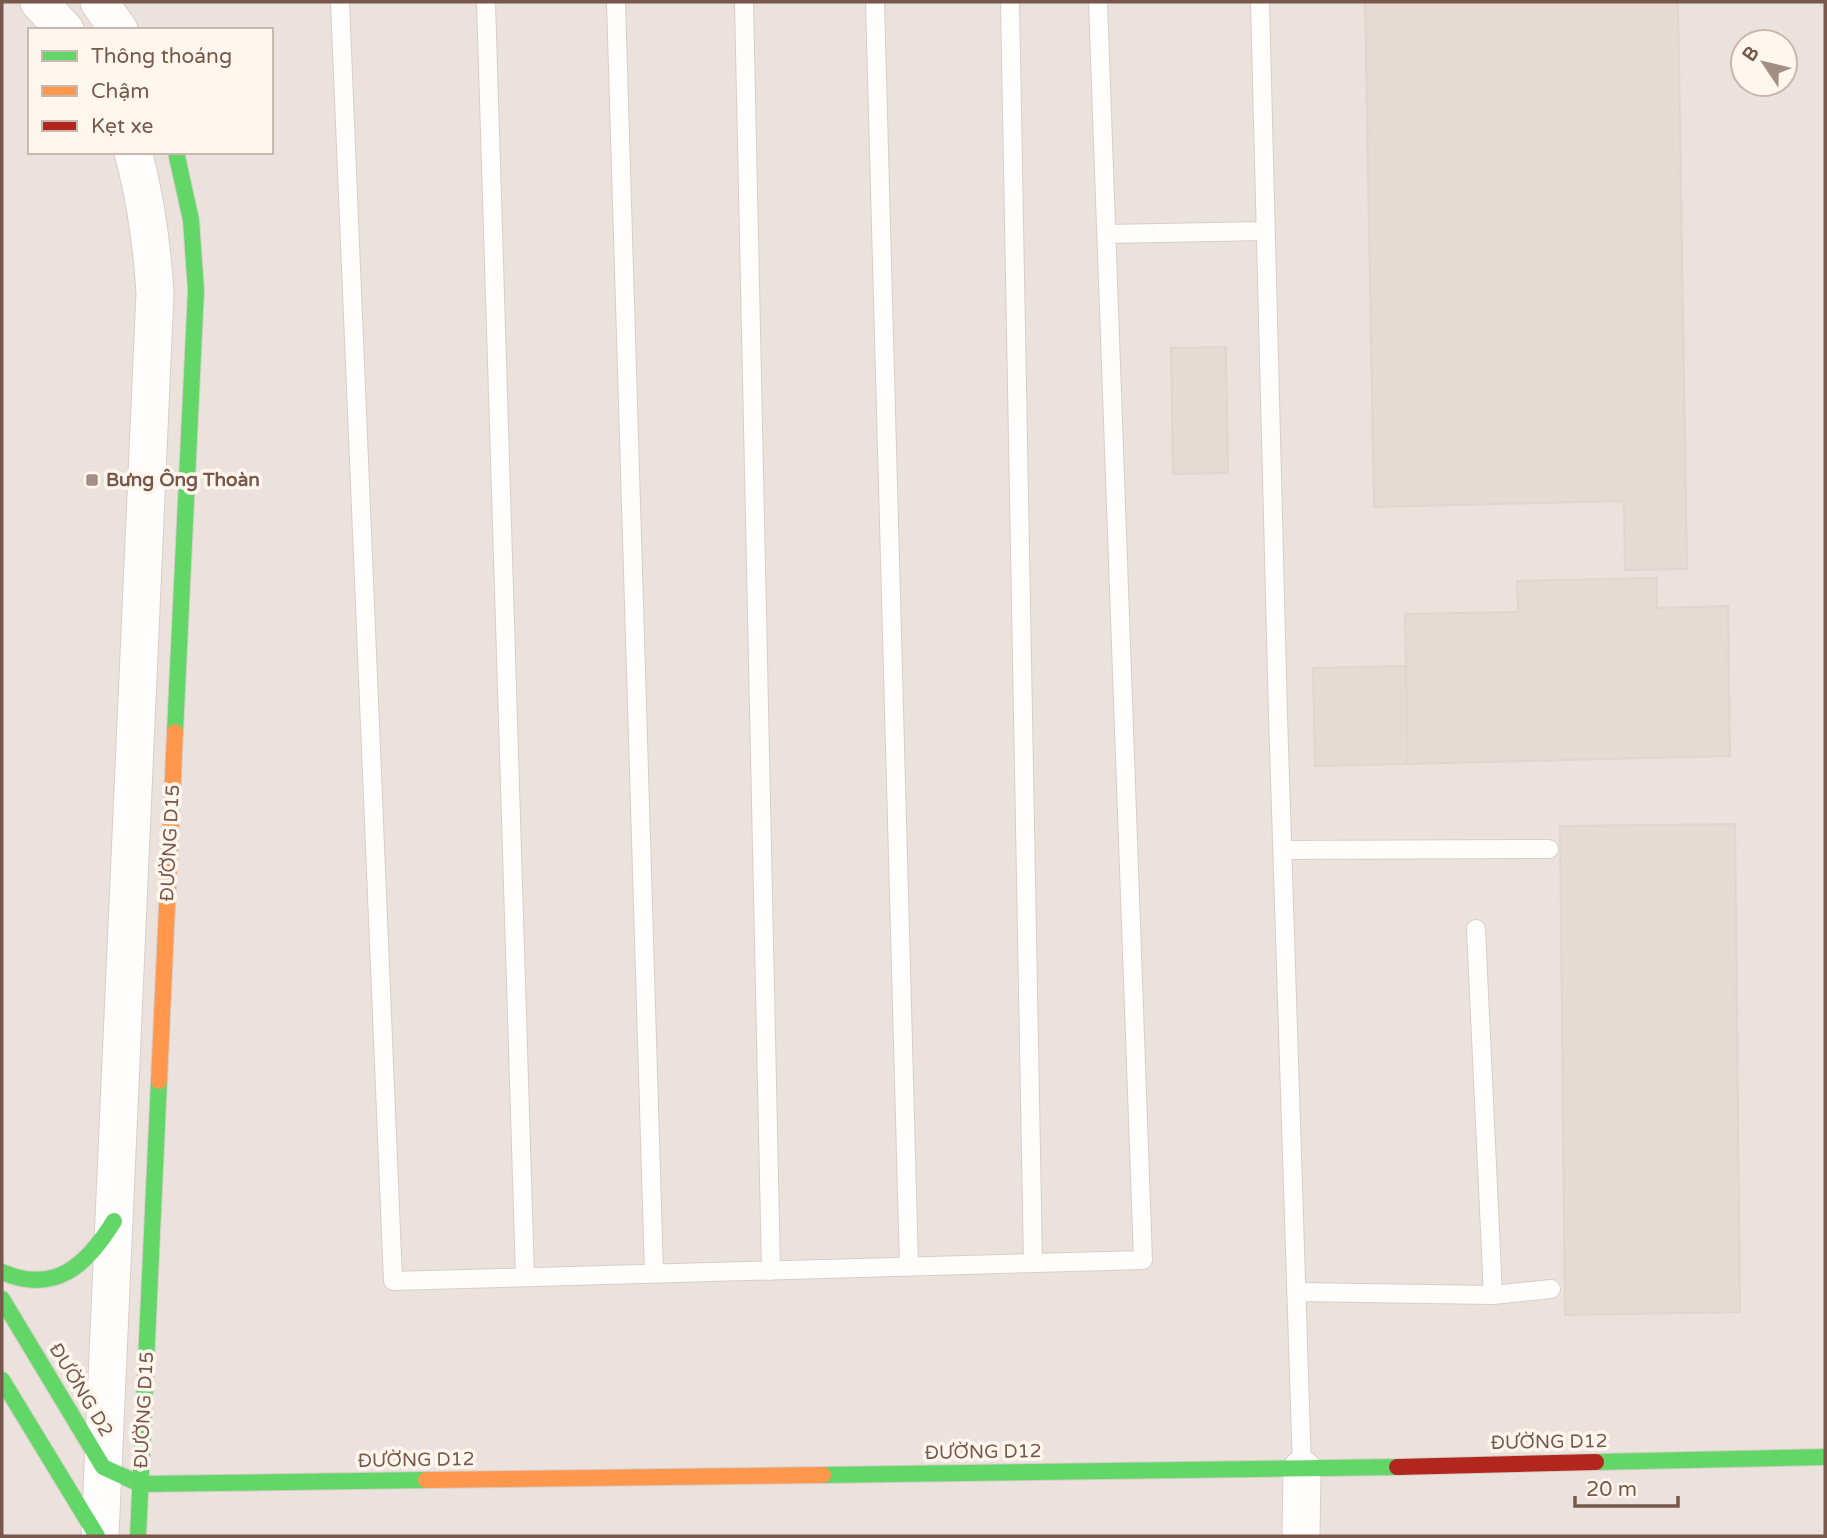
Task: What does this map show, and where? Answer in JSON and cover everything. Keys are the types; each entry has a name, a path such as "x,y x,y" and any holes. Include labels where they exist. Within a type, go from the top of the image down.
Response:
{"street":[{"path":"39,2 63,28"},
{"path":"99,2 118,28"},
{"name":"ĐƯỜNG D15","path":"99,1536 155,293 151,239 142,183 134,154"},
{"name":"ĐƯỜNG D15","path":"138,1536 196,290 195,244 189,201 177,154"},
{"path":"2,1272 34,1281 62,1275 88,1258 114,1221"},
{"name":"ĐƯỜNG D2","path":"2,1299 103,1467 140,1484"},
{"path":"2,1380 99,1536"},
{"name":"ĐƯỜNG D12","path":"140,1484 1302,1469 1825,1457"},
{"path":"1301,1536 1302,1469"}],"lane":[{"path":"340,2 393,1281 1143,1260 1098,2"},
{"path":"486,2 525,1277"},
{"path":"615,2 654,1274"},
{"path":"744,2 771,1270"},
{"path":"875,2 909,1267"},
{"path":"1010,2 1033,1263"},
{"path":"1261,2 1302,1469"},
{"path":"1107,234 1266,230"},
{"path":"1283,850 1549,849"},
{"path":"1476,929 1493,1295"},
{"path":"1296,1292 1493,1295 1551,1289"}],"shaded area":[{"path":"2,2 1825,2 1825,1536 2,1536"}],"building":[{"path":"1365,2 1678,2 1687,569 1625,570 1624,501 1374,507"},
{"path":"1226,347 1228,473 1173,474 1171,348"},
{"path":"1657,578 1657,608 1728,606 1730,756 1407,764 1405,614 1518,612 1517,581"},
{"path":"1406,666 1407,764 1315,766 1313,668"},
{"path":"1735,824 1740,1312 1565,1315 1560,826"}],"traffic: fast":[{"path":"175,732 196,290 191,220 176,154"},
{"path":"138,1536 159,1081"},
{"path":"2,1272 38,1280 54,1278 68,1272 93,1251 114,1221"},
{"path":"2,1299 103,1467 140,1484 426,1480"},
{"path":"2,1380 97,1536"},
{"path":"1596,1462 1825,1457"},
{"path":"823,1475 1397,1467"}],"traffic: slow":[{"path":"159,1081 175,732"},
{"path":"426,1480 823,1475"}],"traffic: jam":[{"path":"1397,1467 1596,1462"}],"place":[{"name":"Bưng Ông Thoàn","path":"92,480"}]}
